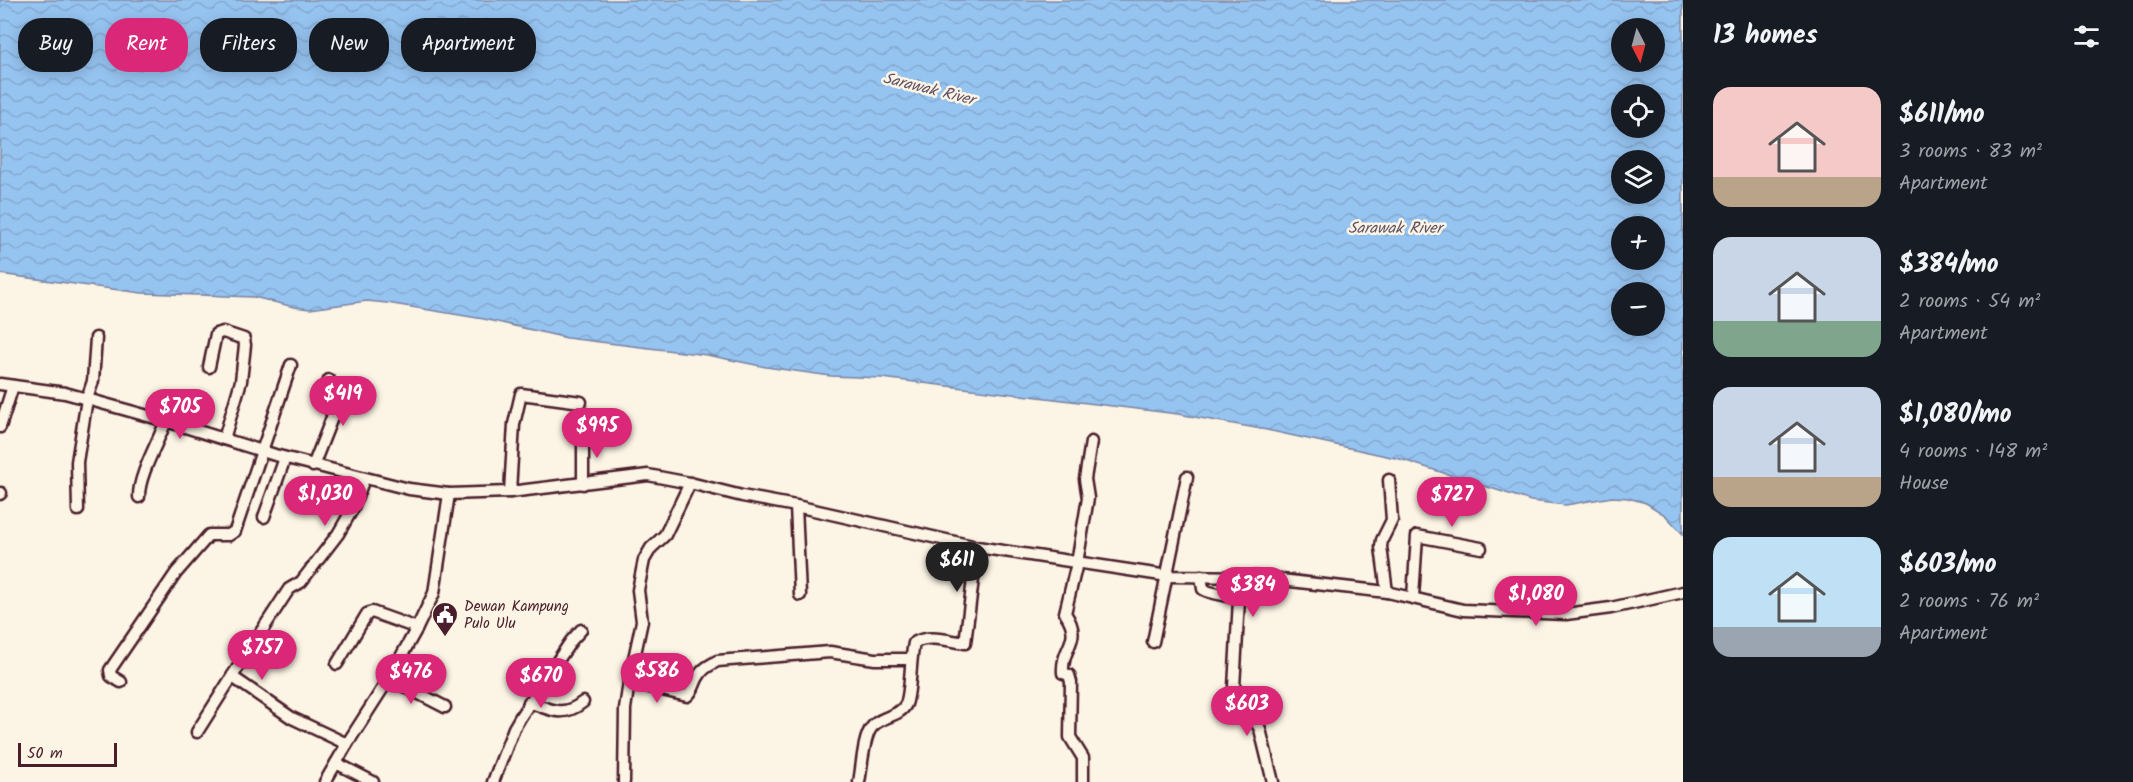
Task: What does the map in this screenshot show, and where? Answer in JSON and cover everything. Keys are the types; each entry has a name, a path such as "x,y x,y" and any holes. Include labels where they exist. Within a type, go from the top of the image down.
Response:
{"street":[{"path":"209,367 216,334 223,332 244,339 241,381 224,439"},
{"path":"78,510 77,462 87,399 93,381 96,338"},
{"path":"121,682 111,676 110,669 176,573 209,535 229,535 235,531 291,365"},
{"path":"313,466 333,415 324,400 329,380"},
{"path":"0,384 65,393 313,466 409,489 449,494 510,492 648,475 976,547 1168,576 1255,578 1387,592 1463,610 1566,614 1611,608 1683,592"},
{"path":"0,427 13,386"},
{"path":"510,492 514,424 521,394 581,402"},
{"path":"139,497 138,487 166,421"},
{"path":"583,435 583,484"},
{"path":"1083,782 1083,758 1070,737 1071,682 1069,675 1063,673 1063,665 1073,636 1072,624 1065,613 1077,563 1088,498 1085,479 1091,442"},
{"path":"264,517 285,458"},
{"path":"1153,642 1187,477"},
{"path":"197,732 289,589 302,582 338,534 352,510 364,479"},
{"path":"1387,592 1382,540 1392,520 1389,480"},
{"path":"624,782 625,709 642,621 638,590 644,560 651,548 665,535 690,483"},
{"path":"325,782 417,628 435,586 449,494"},
{"path":"796,506 800,595"},
{"path":"1413,597 1417,536 1481,548"},
{"path":"859,782 868,733 873,725 902,710 907,703 910,660 914,643 920,639 930,638 965,643 976,547"},
{"path":"1201,576 1203,589 1209,593 1235,597 1239,600 1234,687 1260,729 1273,782"},
{"path":"337,664 367,614 372,612 417,628"},
{"path":"493,782 514,728 529,702 571,640 581,630"},
{"path":"630,682 687,696 692,693 700,673 717,661 830,652 875,659 910,660"},
{"path":"233,675 234,678 292,718 347,744"},
{"path":"388,680 445,707"},
{"path":"529,702 549,710 567,712 583,702"},
{"path":"336,763 373,782"}],"water":[{"name":"Sarawak River","path":"0,0 1683,0 1683,534 1665,515 1646,503 1628,498 1612,497 1566,505 1531,501 1400,459 1267,430 1178,414 882,378 831,376 766,367 707,355 567,338 484,319 387,303 367,301 310,309 254,297 142,293 0,274"}],"place":[{"name":"Dewan Kampung Pulo Ulu","path":"445,638"}]}
